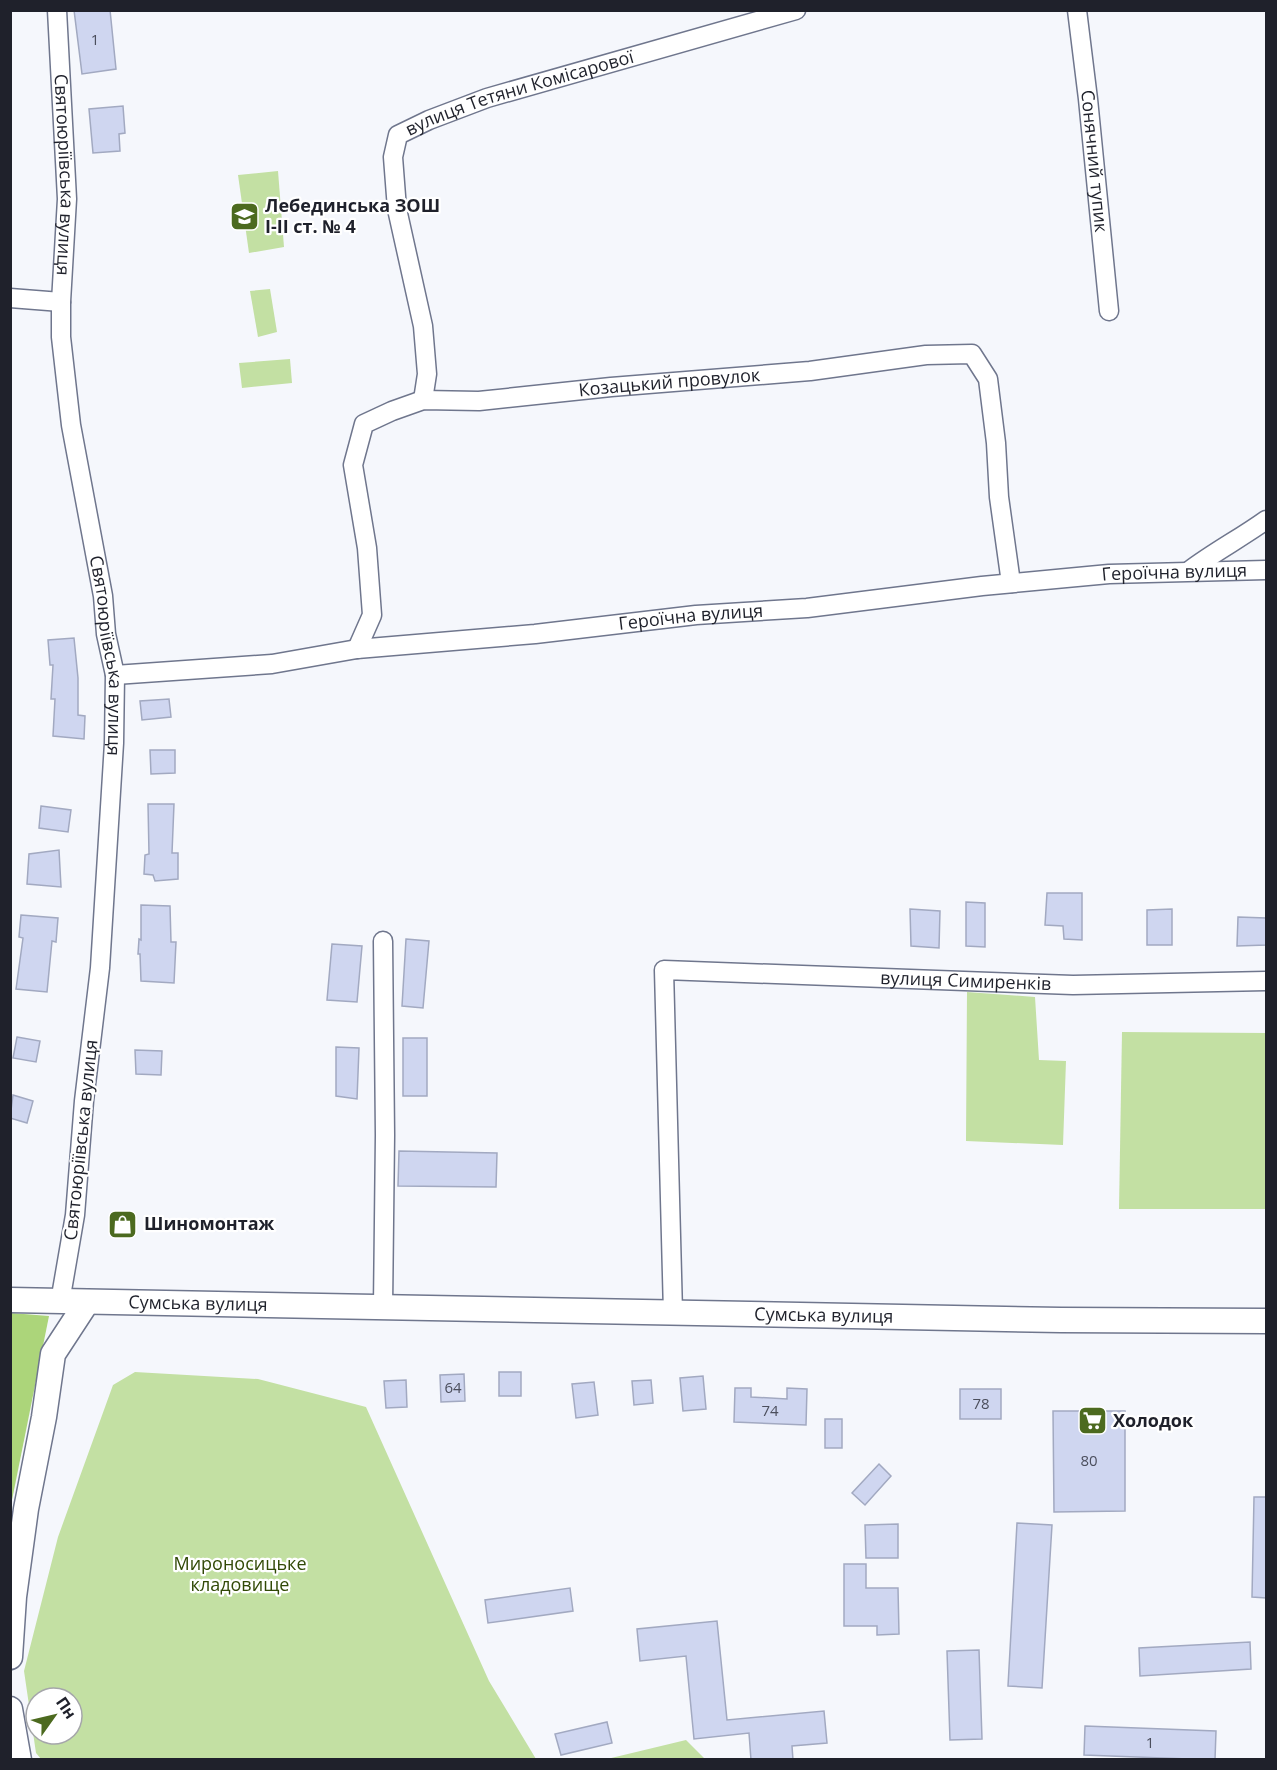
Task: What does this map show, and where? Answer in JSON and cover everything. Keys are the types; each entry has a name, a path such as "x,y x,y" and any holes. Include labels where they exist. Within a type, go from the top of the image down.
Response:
{"main road":[{"name":"Сумська вулиця","path":"10,1300 1061,1320 1266,1321"},
{"path":"10,1657 26,1509 44,1417 53,1354 87,1302"},
{"path":"10,1709 19,1760"}],"street":[{"name":"Святоюріївська вулиця","path":"57,10 67,199 61,337 71,425 103,596 106,634 115,675 114,743 100,968 84,1101 75,1215 60,1302"},
{"name":"вулиця Тетяни Комісарової","path":"423,400 427,374 423,326 397,209 393,157 398,135 429,120 487,98 796,10"},
{"name":"Сонячний тупик","path":"1077,10 1109,311"},
{"path":"10,298 61,302"},
{"name":"Козацький провулок","path":"357,650 372,615 366,548 353,465 364,424 423,400 479,401 611,387 810,372 926,355 972,354 988,379 996,443 999,497 1011,583"},
{"path":"1189,572 1218,549 1242,537 1266,520"},
{"name":"Героїчна вулиця","path":"115,675 272,664 357,650 535,634 696,615 807,608 1011,583 1109,574 1266,570"},
{"path":"383,1308 386,1135 384,941"},
{"name":"вулиця Симиренків","path":"673,1313 664,970 1072,985 1266,981"}],"green space":[{"path":"278,171 284,247 249,253 238,175"},
{"path":"270,289 277,332 258,337 250,291"},
{"path":"290,359 292,383 242,388 239,363"},
{"path":"967,992 1035,997 1039,1060 1066,1061 1063,1145 966,1141"},
{"path":"1122,1032 1266,1033 1266,1209 1119,1209"},
{"path":"11,1313 49,1316 11,1505"},
{"name":"Мироносицьке кладовище","path":"135,1372 258,1379 366,1407 489,1681 536,1759 41,1759 36,1753 35,1746 84,1746 84,1686 26,1686 24,1671 58,1537 113,1385"},
{"path":"686,1740 705,1759 607,1759"}],"building":[{"path":"74,10 110,10 116,69 82,74"},
{"path":"123,106 125,133 119,134 120,151 93,153 89,109"},
{"path":"74,638 78,678 78,715 85,716 84,739 53,736 55,699 51,699 53,665 50,665 48,640"},
{"path":"169,699 171,717 142,720 140,701"},
{"path":"150,750 175,750 175,773 151,774"},
{"path":"148,804 174,804 172,853 178,853 178,879 155,881 153,875 144,874 145,855 149,854"},
{"path":"41,806 71,810 68,832 39,828"},
{"path":"59,850 61,887 27,884 29,854"},
{"path":"1047,893 1082,893 1082,940 1064,939 1063,926 1045,925"},
{"path":"966,902 985,903 985,947 966,946"},
{"path":"141,905 170,906 171,942 176,942 174,983 141,981 140,954 138,954 139,939 141,940"},
{"path":"910,909 940,911 939,948 911,946"},
{"path":"1172,909 1172,945 1147,945 1147,910"},
{"path":"21,915 58,918 56,942 52,941 47,992 16,989 23,938 19,937"},
{"path":"1238,917 1266,918 1266,945 1237,946"},
{"path":"406,939 429,941 423,1008 402,1006"},
{"path":"332,944 362,946 357,1002 327,1000"},
{"path":"17,1037 40,1041 36,1062 13,1058"},
{"path":"403,1038 427,1038 427,1096 403,1096"},
{"path":"336,1047 359,1048 357,1099 336,1096"},
{"path":"135,1050 162,1051 161,1075 136,1074"},
{"path":"13,1095 33,1101 27,1123 10,1118"},
{"path":"399,1151 497,1153 496,1187 398,1186"},
{"path":"499,1372 521,1372 521,1396 499,1396"},
{"path":"464,1374 465,1401 441,1402 440,1375"},
{"path":"703,1376 706,1409 683,1411 680,1378"},
{"path":"406,1380 407,1407 386,1408 384,1381"},
{"path":"651,1380 653,1403 634,1405 632,1381"},
{"path":"594,1382 598,1415 576,1418 572,1384"},
{"path":"735,1388 751,1388 751,1397 787,1399 787,1388 807,1389 806,1425 734,1422"},
{"path":"960,1389 1001,1389 1001,1419 960,1419"},
{"path":"1053,1411 1125,1411 1125,1511 1054,1512"},
{"path":"825,1419 842,1419 842,1448 825,1448"},
{"path":"879,1464 891,1476 865,1505 852,1493"},
{"path":"1254,1497 1266,1497 1266,1598 1252,1597"},
{"path":"1017,1523 1052,1525 1042,1688 1008,1686"},
{"path":"898,1524 898,1558 866,1558 865,1525"},
{"path":"844,1564 866,1564 866,1588 898,1588 899,1634 877,1635 877,1626 844,1626"},
{"path":"570,1588 573,1611 488,1623 485,1600"},
{"path":"717,1621 727,1720 824,1711 827,1743 792,1746 793,1760 751,1760 749,1733 694,1739 686,1656 640,1661 637,1629"},
{"path":"1250,1642 1251,1669 1140,1676 1139,1648"},
{"path":"979,1650 982,1739 950,1740 947,1651"},
{"path":"607,1722 612,1743 561,1755 555,1734"},
{"path":"1085,1726 1216,1731 1215,1760 1084,1755"}],"place":[{"name":"Лебединська ЗОШ І-ІІ ст. № 4","path":"244,216"},
{"name":"Шиномонтаж","path":"123,1224"},
{"name":"Холодок","path":"1092,1421"}]}
